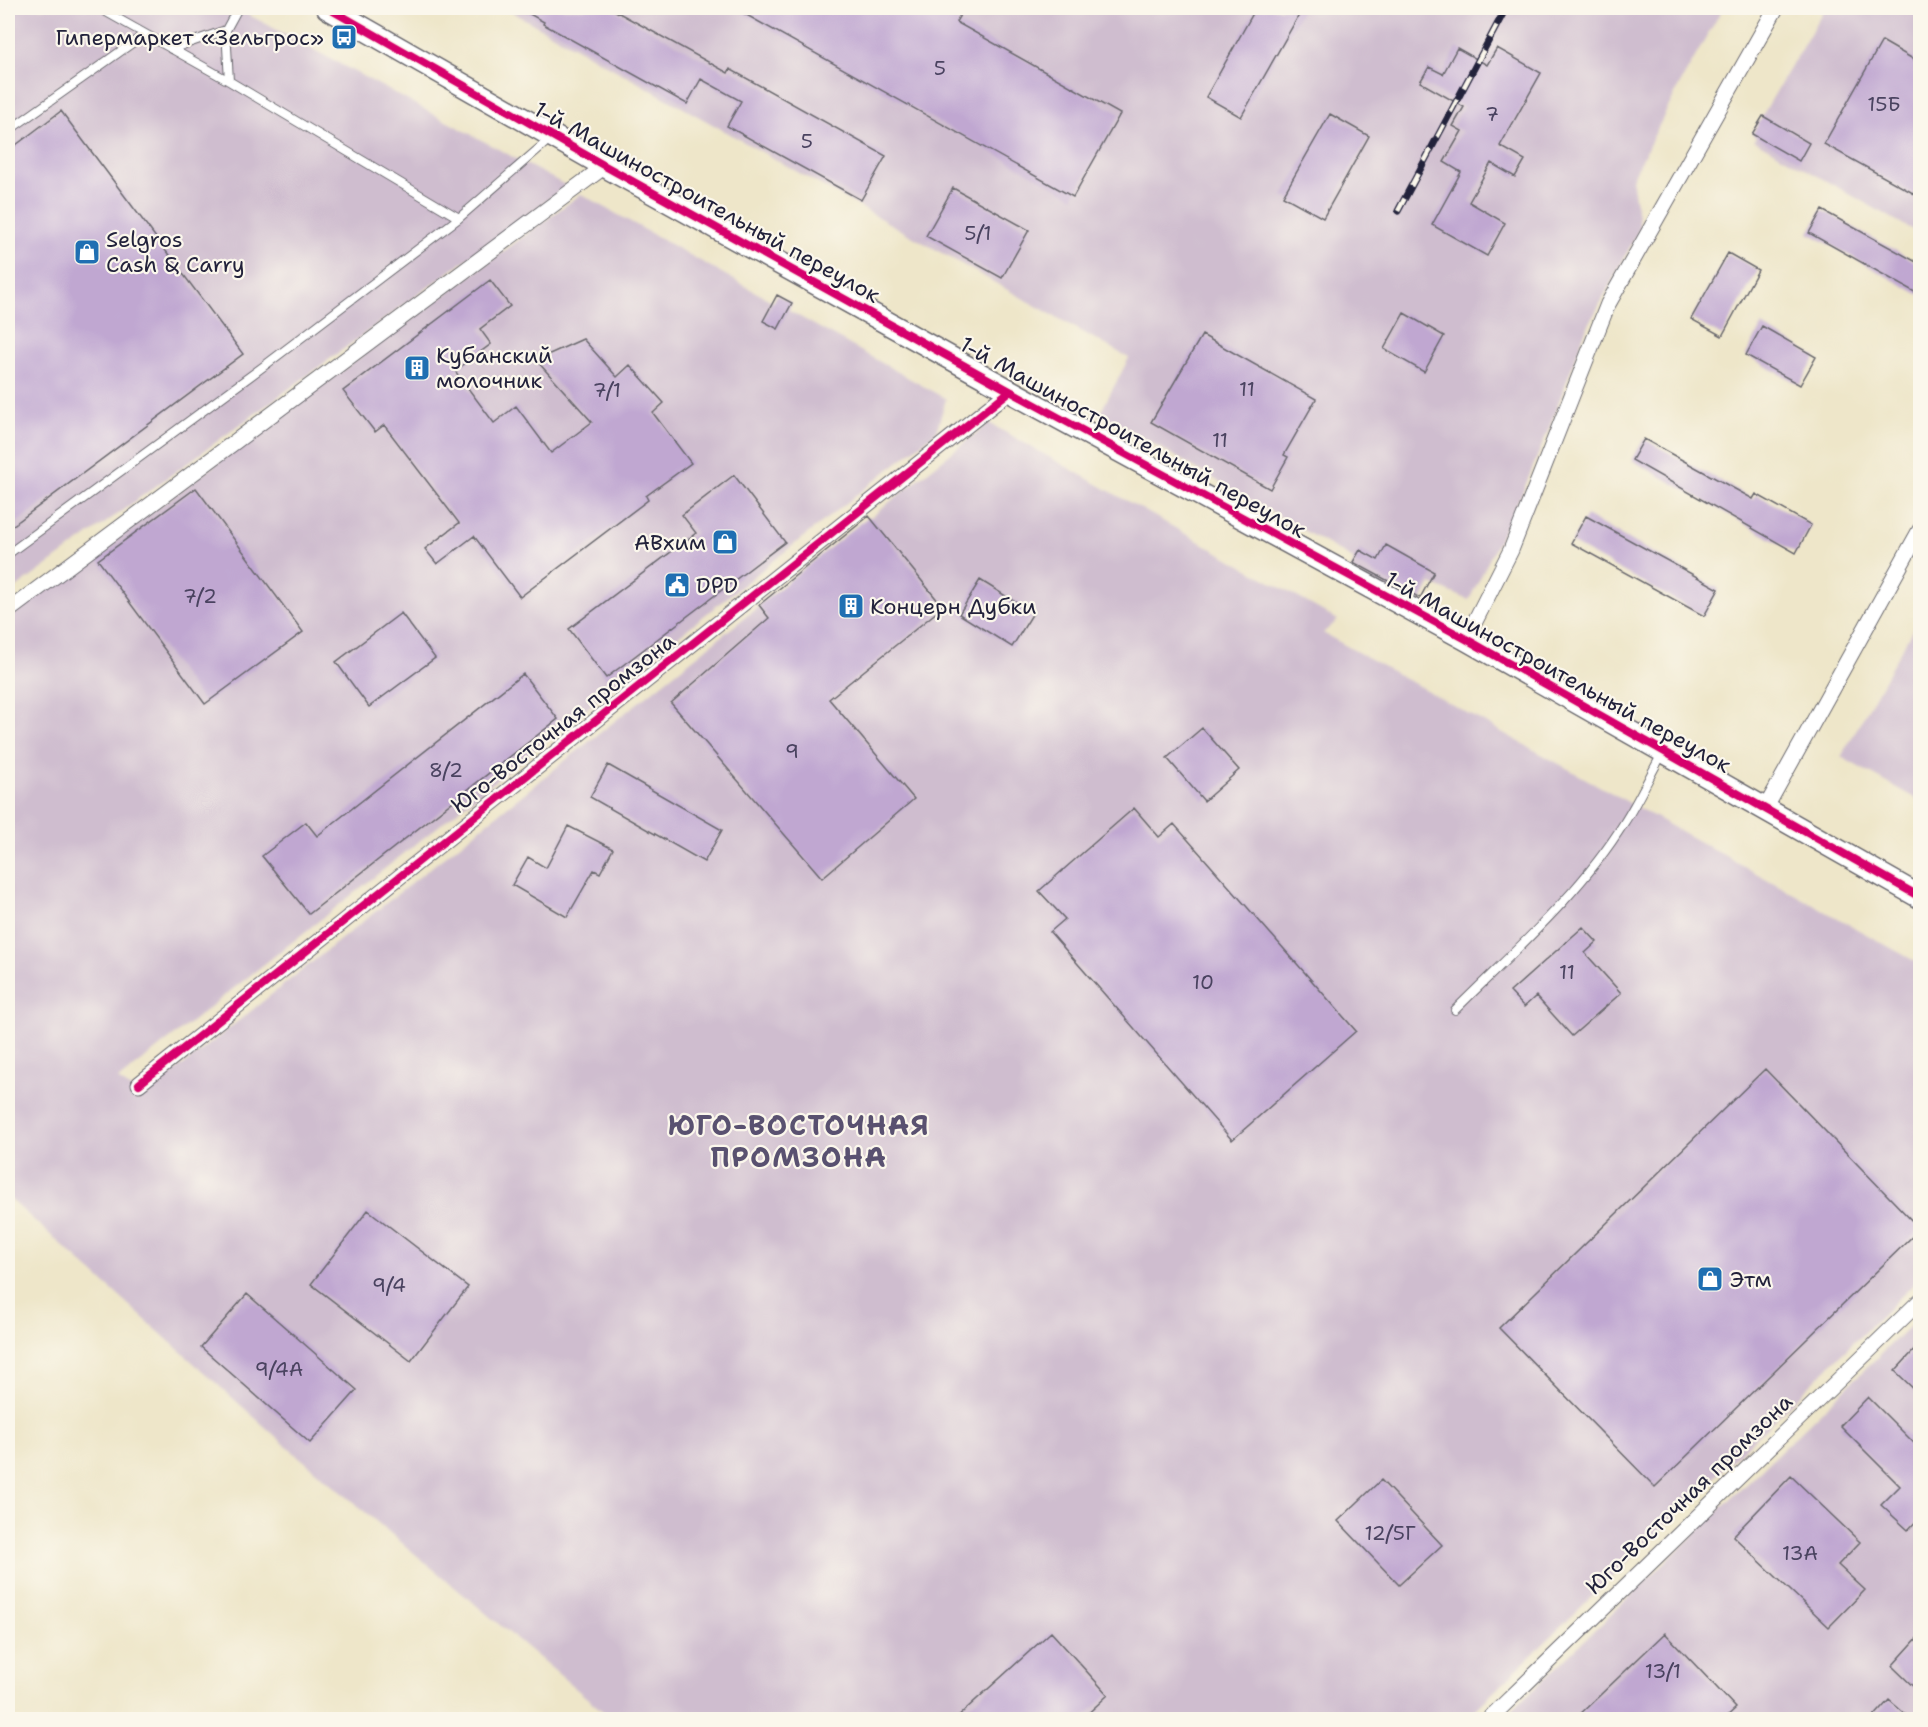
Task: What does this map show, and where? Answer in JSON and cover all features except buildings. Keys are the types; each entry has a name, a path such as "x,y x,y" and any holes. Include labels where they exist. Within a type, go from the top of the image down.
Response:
{"street":[{"name":"1-й Машиностроительный переулок","path":"328,8 605,166 1010,391 1466,639 1920,897"},
{"path":"1466,639 1511,550 1608,304 1776,8"},
{"path":"8,611 605,166"},
{"name":"Юго-Восточная промзона","path":"139,1084 1010,391"},
{"path":"1765,809 1920,530"},
{"name":"Юго-Восточная промзона","path":"1488,1719 1920,1301"}],"lane":[{"path":"99,8 229,81 459,218"},
{"path":"229,81 226,30 238,8"},
{"path":"171,49 226,30"},
{"path":"8,131 145,34"},
{"path":"8,554 459,218 553,136"},
{"path":"1455,1010 1547,918 1594,864 1624,823 1663,751"}],"shaded area":[{"path":"8,8 236,8 567,186 8,594"},
{"path":"505,8 1723,8 1681,82 1632,179 1640,228 1585,332 1523,491 1469,600 1431,584 1418,609 1350,570 1355,560 1100,413 1129,358"},
{"path":"1825,8 1920,8 1920,234 1754,140 1764,122 1762,116"},
{"path":"581,194 946,399 936,432 118,1080 143,1097 989,423 1338,620 1323,633 1920,964 1920,1278 1466,1719 612,1719 291,1450 8,1197 8,618"},
{"path":"1920,616 1920,801 1841,757"},
{"path":"1920,1316 1920,1719 1503,1719"}],"railway":[{"path":"1398,211 1506,8"}],"cycle path":[{"path":"328,8 605,166 1010,391 1466,639 1920,897"},
{"path":"139,1084 1010,391"}],"place":[{"name":"Гипермаркет «Зельгрос»","path":"344,37"},
{"name":"Selgros Cash & Carry","path":"87,252"},
{"name":"Кубанский молочник","path":"417,368"},
{"name":"АВхим","path":"725,542"},
{"name":"DPD","path":"677,585"},
{"name":"Концерн Дубки","path":"851,606"},
{"name":"Этм","path":"1710,1279"}],"district":[{"name":"ЮГО-ВОСТОЧНАЯ ПРОМЗОНА","path":"799,1141"}]}
